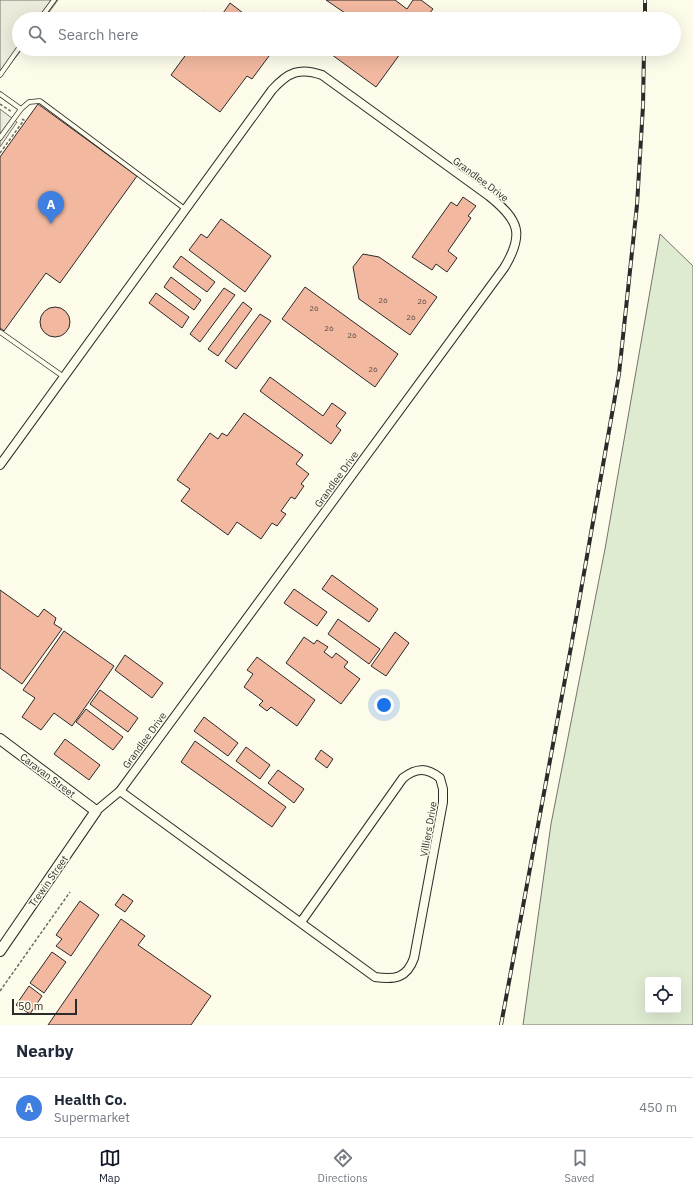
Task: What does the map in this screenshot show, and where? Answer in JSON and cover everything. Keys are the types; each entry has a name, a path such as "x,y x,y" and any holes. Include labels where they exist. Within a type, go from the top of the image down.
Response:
{"street":[{"name":"Grandlee Drive","path":"0,465 278,83 294,72 301,70 322,75 503,207 515,225 517,241 514,252 504,268 120,791 96,811"},
{"name":"Caravan Street","path":"0,739 96,811"},
{"name":"Villiers Drive","path":"120,791 375,977 391,979 402,975 411,968 414,958 443,802 443,789 440,778 424,769 413,771 403,778 301,922"},
{"name":"Trewin Street","path":"0,951 96,811"}],"lane":[{"path":"45,12 54,0"},
{"path":"0,75 13,56"},
{"path":"0,94 21,109"},
{"path":"0,138 21,109 29,102 40,101 186,210"},
{"path":"0,332 64,377"}],"path":[{"path":"0,153 24,120"},
{"path":"0,990 70,892"}],"green space":[{"path":"660,234 693,266 693,1025 523,1025 551,824 605,549"}],"shaded area":[{"path":"0,0 58,0 49,12 12,12 12,56 17,56 3,74 0,71"},
{"path":"0,109 17,122 0,147"}],"building":[{"path":"326,0 395,0 407,9 413,0 421,0 433,9 431,12 344,12"},
{"path":"230,3 242,12 224,12"},
{"path":"185,56 269,56 252,79 247,76 220,112 171,75"},
{"path":"334,56 399,56 376,87"},
{"path":"38,104 137,176 60,283 46,273 4,331 0,328 0,157"},
{"path":"463,197 476,206 468,216 471,218 448,251 457,258 447,272 436,264 432,270 412,257 451,202 457,206"},
{"path":"221,219 271,256 245,292 189,250 201,234 207,238"},
{"path":"363,254 379,257 437,297 410,335 359,299 353,267"},
{"path":"181,256 215,282 207,292 173,267"},
{"path":"171,277 201,300 194,310 164,287"},
{"path":"305,287 398,354 375,387 282,319"},
{"path":"224,288 235,295 200,342 190,334"},
{"path":"156,293 189,317 182,328 149,303"},
{"path":"243,302 252,309 218,356 208,349"},
{"path":"55,307 66,311 70,322 66,333 55,337 44,333 40,322 44,311"},
{"path":"260,314 271,321 236,369 225,361"},
{"path":"270,377 323,416 332,403 346,413 336,426 341,430 331,444 260,391"},
{"path":"244,413 303,455 296,464 309,474 301,484 304,486 295,499 291,497 281,511 286,514 277,526 272,523 261,539 237,522 228,535 181,501 190,489 177,480 210,433 218,439 222,433 227,436"},
{"path":"332,575 378,609 369,622 322,589"},
{"path":"294,589 327,612 317,626 284,603"},
{"path":"0,590 38,617 44,609 56,618 54,624 62,629 22,684 0,668"},
{"path":"338,619 380,649 369,664 328,634"},
{"path":"64,631 114,666 72,726 54,713 41,730 22,717 35,698 23,690"},
{"path":"395,632 409,643 386,676 371,666"},
{"path":"304,637 314,644 317,640 328,647 324,652 332,658 336,653 348,662 344,667 360,679 341,704 286,663"},
{"path":"125,655 163,683 152,698 115,670"},
{"path":"257,657 315,700 297,726 271,707 267,711 259,705 263,701 244,687 253,674 247,670"},
{"path":"100,690 138,718 128,732 90,704"},
{"path":"86,709 123,737 113,750 76,722"},
{"path":"204,717 238,743 228,756 194,731"},
{"path":"65,739 100,765 89,780 54,754"},
{"path":"195,741 286,807 272,827 181,762"},
{"path":"246,747 270,765 260,779 236,761"},
{"path":"321,750 333,759 327,768 315,759"},
{"path":"278,770 304,789 294,803 268,783"},
{"path":"123,894 133,901 125,912 115,905"},
{"path":"80,901 99,915 71,956 56,946 62,939 56,935"},
{"path":"121,919 145,936 138,945 211,996 191,1025 48,1025"},
{"path":"52,952 66,962 44,993 30,983"},
{"path":"29,986 42,996 30,1014 16,1005"}],"railway":[{"path":"645,0 645,12"},
{"path":"501,1025 571,647 619,374 637,205 643,106 644,56"}],"place":[{"name":"Health Co.","path":"51,224"}]}
